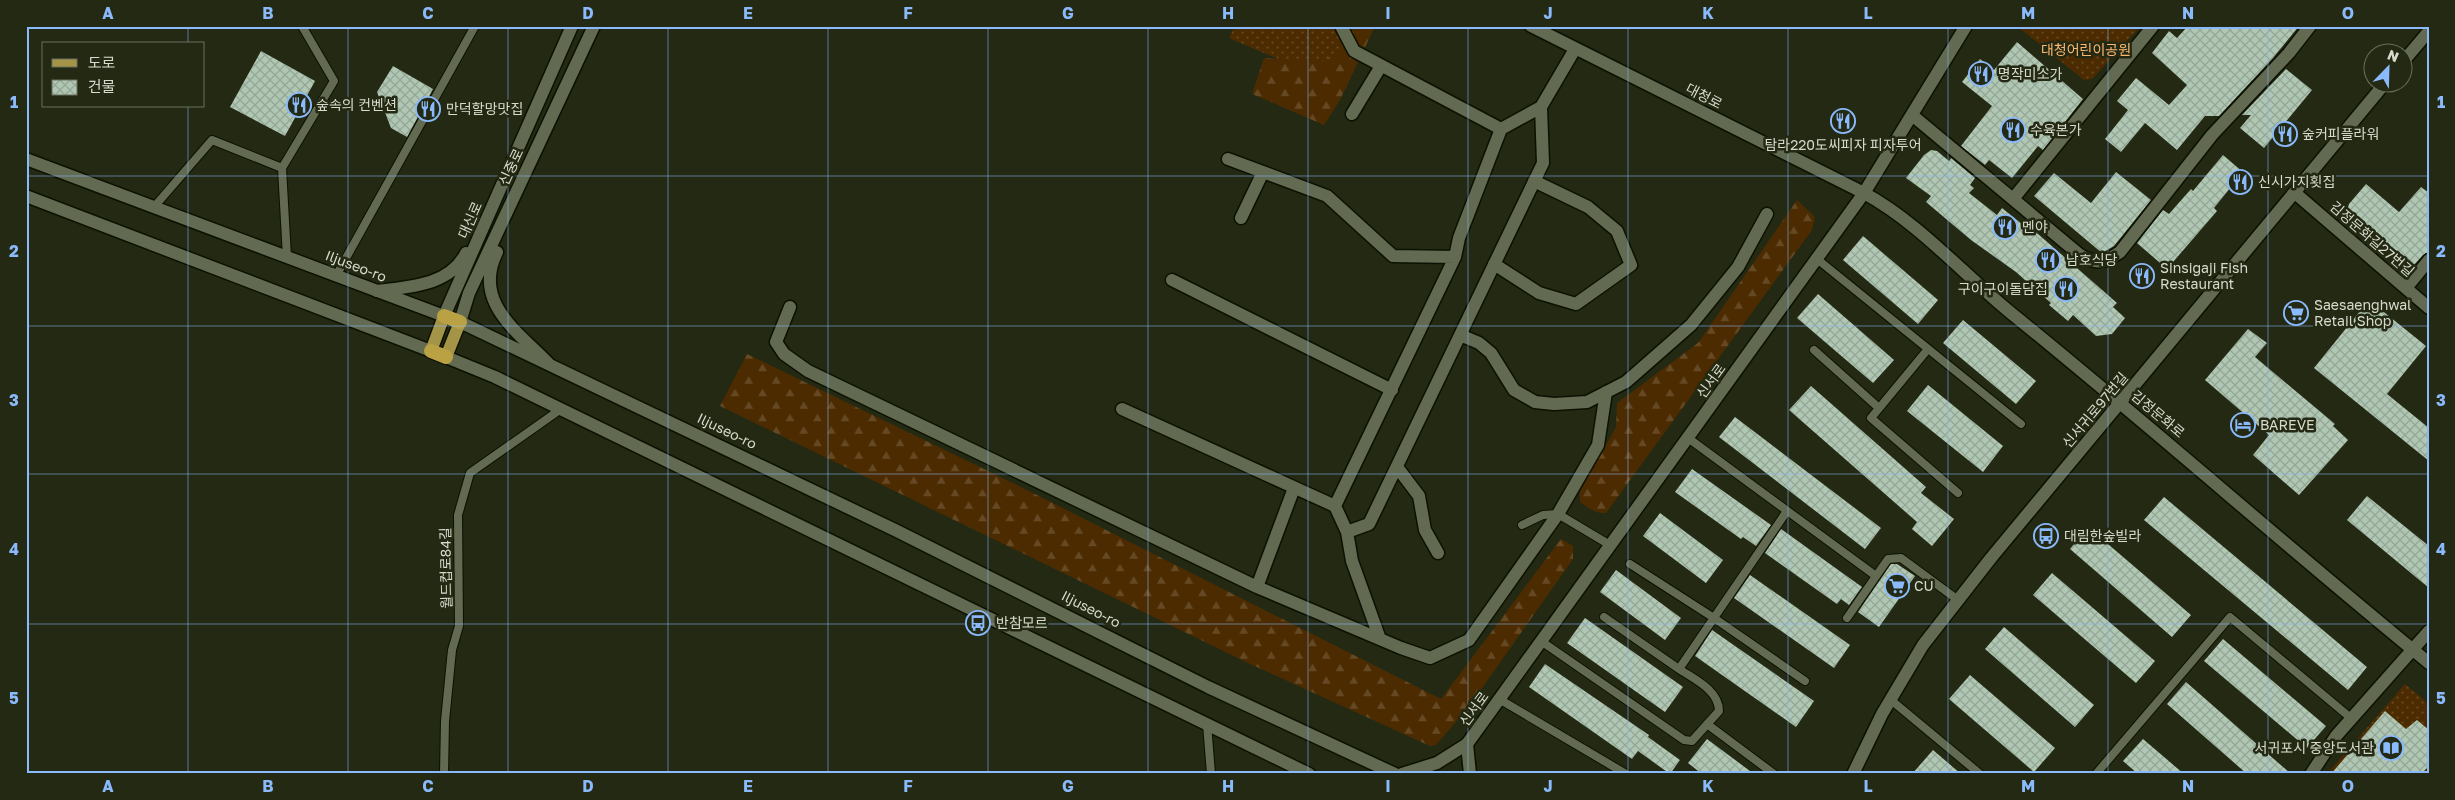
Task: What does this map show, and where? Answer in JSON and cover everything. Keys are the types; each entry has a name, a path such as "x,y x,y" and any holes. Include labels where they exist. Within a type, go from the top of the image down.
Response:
{"highway":[{"name":"Iljuseo-ro","path":"444,316 460,322"},
{"path":"431,351 446,357"}],"main road":[{"path":"431,351 444,316"},
{"path":"446,357 460,322"}],"street":[{"name":"대신로","path":"444,316 572,26"},
{"name":"신중로","path":"460,322 470,293 503,220 594,26"},
{"name":"대청로","path":"1531,26 1864,193"},
{"name":"신서로","path":"1467,744 1864,193 1966,26"},
{"path":"2013,199 2153,26"},
{"path":"1912,115 2080,255 2092,262 2102,262 2120,252 2212,135 2289,53 2310,26"},
{"path":"1342,28 1354,52 1501,129"},
{"path":"2412,51 2429,31"},
{"path":"1335,506 1455,257 1458,238 1501,129 1541,107 1575,49"},
{"path":"1352,114 1382,66"},
{"name":"신서귀로97번길","path":"1853,774 1890,700 1923,645 1958,600 2378,92"},
{"path":"1347,532 1369,524 1543,163 1541,107"},
{"name":"Iljuseo-ro","path":"26,159 444,316"},
{"path":"1228,159 1327,196 1393,256 1455,257"},
{"path":"1241,218 1263,172"},
{"path":"1494,264 1539,293 1576,304 1631,265 1617,231 1588,207 1534,181"},
{"name":"김정문화로","path":"1864,193 1889,207 1987,293 2121,402 2429,663"},
{"name":"김정문화길27번길","path":"2295,193 2429,308"},
{"path":"26,196 431,351"},
{"path":"376,291 416,286 451,272 463,259 482,218 491,210"},
{"path":"1460,334 1479,342 1491,353 1514,390 1535,402 1554,404 1588,402 1626,382 1691,325 1738,266 1767,214"},
{"path":"503,220 505,236 491,264 489,288 501,315 548,363"},
{"path":"2406,288 2429,260"},
{"path":"1172,280 1392,390"},
{"path":"790,307 776,342 784,354 808,371 1257,587 1430,658 1469,640 1558,514 1598,445 1606,392"},
{"name":"Iljuseo-ro","path":"460,322 895,530 1208,686 1395,774"},
{"path":"446,357 495,377 1309,774"},
{"path":"1122,409 1335,506 1347,532 1352,561 1380,639"},
{"path":"1396,467 1419,496 1425,530 1438,553"},
{"path":"1257,587 1294,488"},
{"path":"2310,774 2336,736 2429,631"},
{"path":"1402,774 1437,763 1467,744 1470,774"}],"lane":[{"path":"287,257 282,168 334,81 302,26"},
{"path":"336,276 475,26"},
{"path":"154,207 212,140 282,168"},
{"path":"1817,259 2021,424"},
{"path":"1928,349 1871,418 1958,494"},
{"path":"1814,350 1879,408"},
{"name":"월드컵로84길","path":"444,774 445,721 452,650 459,626 458,515 470,473 561,409"},
{"path":"1688,438 1876,576"},
{"path":"1679,668 1787,511"},
{"path":"1522,526 1543,515 1558,514 1610,545"},
{"path":"1847,618 1888,558 1901,558 1958,600"},
{"path":"1630,564 1714,618 1805,681"},
{"path":"1541,641 1684,740 1692,741 1719,711 1719,702 1708,689 1604,616"},
{"path":"2096,774 2230,617 2352,718"},
{"path":"1499,699 1626,774"},
{"path":"1890,700 1980,774"},
{"path":"1207,724 1211,774"},
{"path":"1707,724 1774,774"}],"green space":[{"path":"1235,26 1373,26 1346,88 1229,38"},
{"path":"1358,26 1375,26 1340,100 1324,125 1252,94 1264,58 1323,62 1357,34"},
{"name":"대청어린이공원","path":"2017,26 2141,26 2092,79 2084,80"},
{"path":"1797,200 1815,217 1812,230 1606,513 1595,512 1580,502 1580,491 1616,427 1617,403 1698,343"},
{"path":"747,354 1017,485 1441,699 1561,539 1573,546 1573,559 1468,708 1436,745 1430,746 1248,663 720,406"},
{"name":"서귀포시 중앙도서관","path":"2405,684 2429,704 2429,774 2327,774"}],"building":[{"path":"2188,26 2299,26 2273,58 2219,116 2205,116 2177,150 2145,123 2121,152 2105,139 2128,110 2117,101 2136,78 2169,105 2187,85 2152,53 2169,31 2177,38"},
{"path":"2017,42 2083,99 2043,150 2038,146 2012,178 1989,160 1985,165 1961,146 1992,106 1962,82 1980,59 1994,70"},
{"path":"261,51 315,81 285,136 230,107"},
{"path":"393,66 433,89 407,137 391,128 377,92"},
{"path":"2286,69 2312,90 2264,148 2240,128 2251,115 2242,115"},
{"path":"1931,150 1937,151 1949,161 1951,158 1975,178 1970,185 1974,188 1969,193 1997,215 2002,208 2028,229 2030,227 2117,303 2113,307 2125,318 2112,334 2096,336 2073,315 2068,321 2016,272 1971,240 1926,202 1931,196 1906,178 1924,155"},
{"path":"2223,155 2243,172 2214,208 2217,211 2167,269 2137,243 2163,210 2169,214 2191,189 2193,191"},
{"path":"2116,172 2151,200 2114,246 2102,253 2034,196 2054,173 2091,203"},
{"path":"2366,184 2399,212 2421,187 2429,193 2429,252 2423,255 2414,265 2373,233 2368,238 2349,222 2346,214 2349,204"},
{"path":"1863,236 1938,300 1918,324 1843,260"},
{"path":"1818,294 1894,360 1873,383 1797,318"},
{"path":"2369,300 2426,346 2387,394 2429,428 2429,461 2314,368"},
{"path":"1963,320 2036,381 2016,404 1943,343"},
{"path":"2248,329 2267,343 2255,357 2335,424 2333,426 2348,440 2299,495 2253,455 2269,435 2205,380"},
{"path":"1928,385 2003,446 1983,472 1907,411"},
{"path":"1811,386 1926,487 1921,493 1954,519 1932,546 1912,529 1917,522 1789,410"},
{"path":"1735,417 1881,528 1865,549 1719,437"},
{"path":"1692,469 1771,525 1756,546 1743,537 1741,539 1675,492"},
{"path":"2367,496 2429,546 2429,588 2347,520"},
{"path":"2164,497 2367,667 2348,690 2144,520"},
{"path":"1660,513 1723,560 1706,583 1643,536"},
{"path":"2088,527 2191,615 2172,637 2070,549"},
{"path":"1781,529 1862,587 1849,605 1841,599 1837,604 1765,553"},
{"path":"1891,564 1897,564 1915,576 1879,627 1858,612"},
{"path":"1616,570 1681,618 1665,640 1600,592"},
{"path":"2052,573 2155,661 2136,683 2033,595"},
{"path":"1750,575 1850,645 1834,668 1734,598"},
{"path":"1585,618 1683,687 1665,712 1567,643"},
{"path":"2004,627 2094,705 2075,727 1985,649"},
{"path":"1712,630 1814,701 1796,727 1695,656"},
{"path":"2223,639 2326,726 2307,748 2204,661"},
{"path":"1545,664 1649,735 1648,737 1680,760 1670,774 1638,751 1632,759 1529,687"},
{"path":"1970,675 2055,748 2034,772 1949,699"},
{"path":"2186,682 2291,774 2247,774 2167,704"},
{"name":"서귀포시 중앙도서관","path":"2385,711 2406,729 2417,720 2429,730 2429,766 2421,774 2331,774"},
{"path":"1707,739 1754,774 1702,774 1688,763"},
{"path":"2143,739 2184,774 2138,774 2123,761"},
{"path":"1933,750 1961,774 1912,774"}],"place":[{"name":"명작미소가","path":"1981,74"},
{"name":"숲속의 컨벤션","path":"299,105"},
{"name":"만덕할망맛집","path":"428,109"},
{"name":"탐라220도씨피자 피자투어","path":"1843,121"},
{"name":"수육본가","path":"2013,130"},
{"name":"숲커피플라워","path":"2285,134"},
{"name":"신시가지횟집","path":"2240,182"},
{"name":"멘야","path":"2005,227"},
{"name":"남호식당","path":"2048,260"},
{"name":"Sinsigaji Fish Restaurant","path":"2142,276"},
{"name":"구이구이돌담집","path":"2066,289"},
{"name":"Saesaenghwal Retail Shop","path":"2296,313"},
{"name":"BAREVE","path":"2243,425"},
{"name":"대림한숲빌라","path":"2046,536"},
{"name":"CU","path":"1897,586"},
{"name":"반참모르","path":"978,623"},
{"name":"서귀포시 중앙도서관","path":"2391,748"}]}
